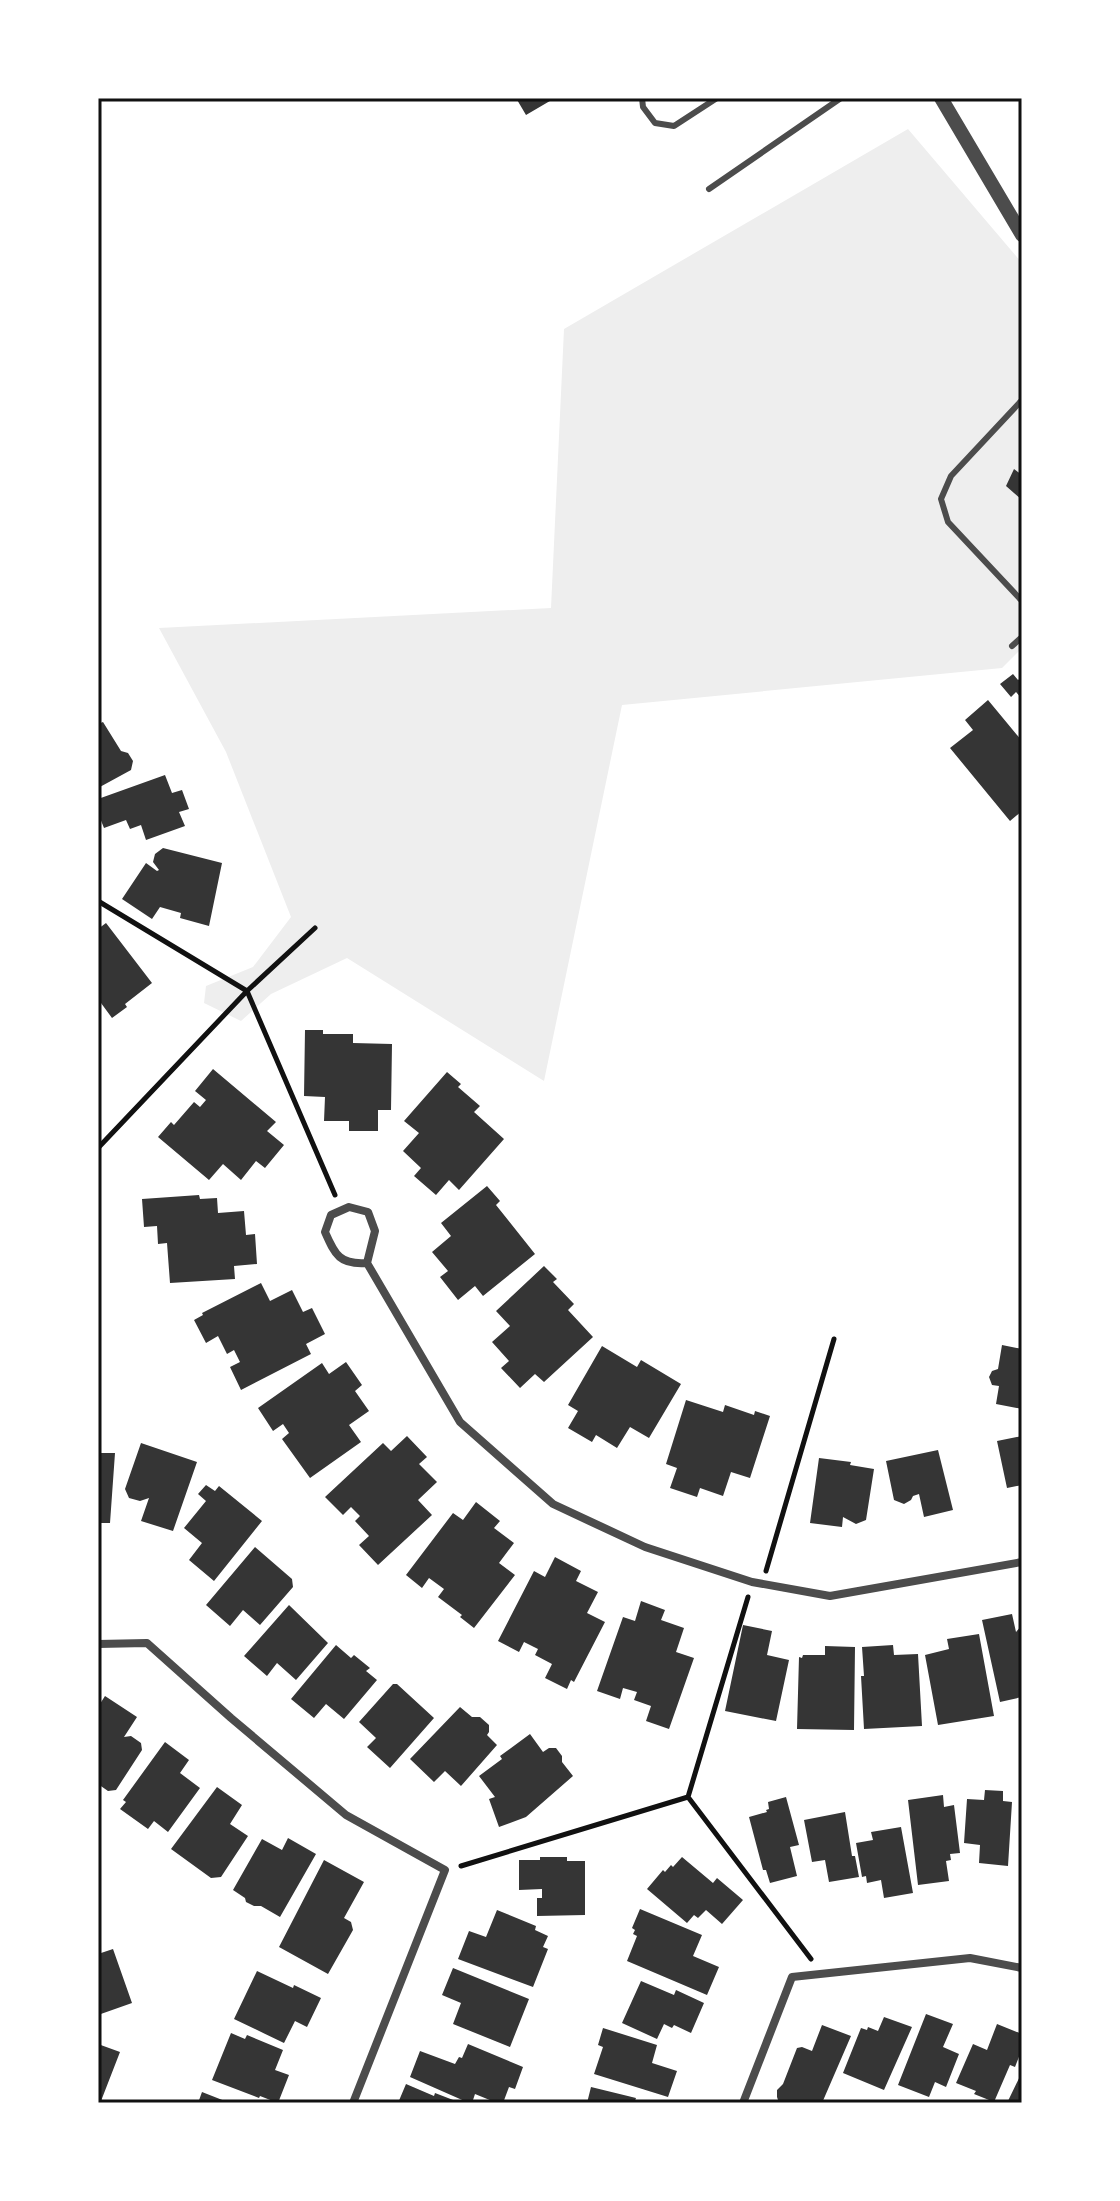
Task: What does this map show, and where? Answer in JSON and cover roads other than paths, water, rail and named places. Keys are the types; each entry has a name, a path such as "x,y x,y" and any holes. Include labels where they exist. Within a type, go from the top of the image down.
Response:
{"street":[{"path":"941,98 1022,235"},
{"path":"367,1263 352,1264 335,1254 325,1232 331,1215 349,1207 368,1212 375,1231 367,1263 460,1422 553,1504 645,1547 757,1583 830,1596 1022,1562"},
{"path":"98,1644 147,1643 346,1815 445,1870 353,2103"},
{"path":"743,2103 792,1977 970,1958 1022,1968"}],"lane":[{"path":"642,98 643,107 655,123 674,126 717,98"},
{"path":"709,189 841,98"},
{"path":"1022,400 951,476 941,499 948,522 1022,601"},
{"path":"1012,646 1022,637"}]}
